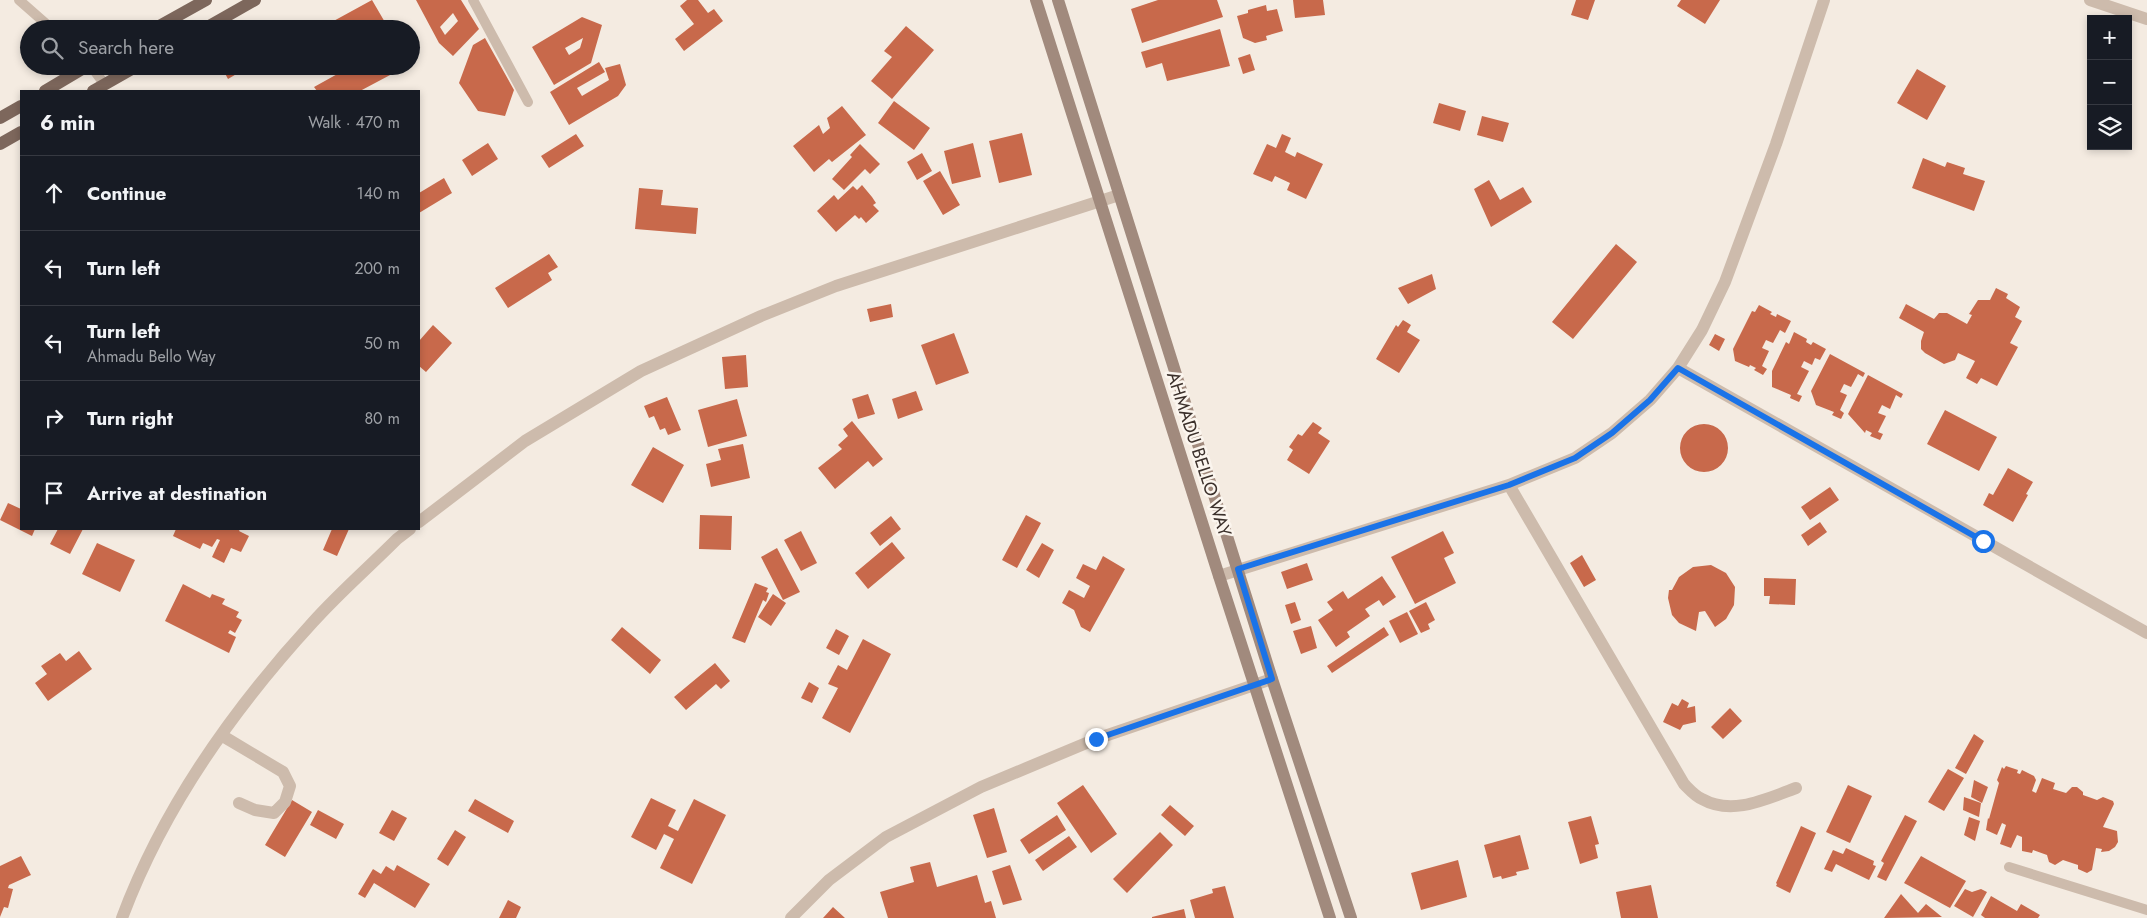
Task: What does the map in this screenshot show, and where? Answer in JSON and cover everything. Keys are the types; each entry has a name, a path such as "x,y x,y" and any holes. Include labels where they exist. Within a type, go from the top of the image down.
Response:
{"main road":[{"path":"170,20 206,0"},
{"path":"220,20 255,0"},
{"name":"AHMADU BELLO WAY","path":"1036,0 1330,918"},
{"name":"AHMADU BELLO WAY","path":"1058,0 1272,679 1351,918"},
{"path":"1059,72 1078,65"},
{"path":"47,90 72,75"},
{"path":"95,90 121,75"},
{"path":"0,118 20,107"},
{"path":"0,144 20,133"}],"street":[{"path":"1219,576 1509,485 1575,458 1612,433 1650,400 1678,368 1702,330 1725,282 1776,144 1824,0"},
{"path":"2090,0 2147,19"},
{"path":"420,521 525,441 641,371 761,316 836,286 1119,195"},
{"path":"1678,368 2147,633"},
{"path":"1509,485 1684,784 1701,799 1727,808 1759,802 1796,788"},
{"path":"122,918 136,879 169,817 221,735 313,622 397,539 409,530"},
{"path":"791,918 829,880 886,837 981,787 1096,739 1272,679"},
{"path":"221,735 283,772 290,786 285,802 274,813 255,810 239,803"}],"lane":[{"path":"19,0 42,20"},
{"path":"473,0 528,102"},
{"path":"98,75 105,84"},
{"path":"2009,867 2147,910"}],"building":[{"path":"372,0 384,20 335,20"},
{"path":"416,0 461,0 479,29 453,56 439,43","holes":["453,13 458,21 445,35 440,27"]},
{"path":"687,0 698,0 708,13 714,9 723,21 684,51 675,39 694,24 680,6"},
{"path":"1158,0 1217,0 1223,17 1142,43 1131,9"},
{"path":"1293,0 1323,0 1325,15 1295,18"},
{"path":"1576,0 1595,0 1588,20 1571,15"},
{"path":"1681,0 1720,0 1705,24 1677,6"},
{"path":"1266,5 1267,11 1277,9 1283,31 1266,36 1267,40 1255,43 1243,38 1237,16 1248,13 1248,10"},
{"path":"582,17 602,25 591,63 554,85 532,47","holes":["583,38 580,48 569,55 565,48"]},
{"path":"906,26 934,50 892,99 871,81 892,57 884,51"},
{"path":"1220,29 1230,66 1167,81 1162,63 1146,68 1141,52"},
{"path":"485,38 514,90 505,116 478,111 459,83 473,45"},
{"path":"1250,54 1255,70 1243,74 1238,58"},
{"path":"599,62 605,72 577,88 582,96 609,80 605,68 620,64 626,85 618,96 569,125 550,92"},
{"path":"1917,69 1946,86 1927,120 1897,103"},
{"path":"226,75 235,75 228,79"},
{"path":"336,75 390,75 362,90 316,90 314,87"},
{"path":"894,101 930,128 914,150 878,123"},
{"path":"1439,103 1466,111 1460,131 1433,123"},
{"path":"842,106 866,135 832,162 829,159 814,172 793,146 819,125 823,134 830,128 827,118"},
{"path":"1482,116 1509,123 1503,142 1477,135"},
{"path":"1022,133 1032,175 999,183 989,141"},
{"path":"576,134 584,146 549,168 541,156"},
{"path":"1282,134 1291,138 1285,152 1295,157 1297,152 1323,164 1306,199 1287,190 1290,183 1275,176 1272,182 1253,174 1267,144 1276,148"},
{"path":"488,143 498,159 472,176 462,160"},
{"path":"973,143 981,177 952,184 944,151"},
{"path":"860,144 880,164 870,174 865,169 844,190 832,179 852,157 850,155"},
{"path":"922,153 932,171 917,180 907,162"},
{"path":"1923,158 1945,167 1947,162 1965,168 1963,174 1985,181 1974,211 1912,188"},
{"path":"940,171 960,205 943,215 923,181"},
{"path":"444,178 452,193 420,212 420,192"},
{"path":"1489,180 1500,200 1523,187 1532,202 1491,227 1474,189"},
{"path":"862,185 876,203 873,205 879,211 866,223 861,217 859,219 855,215 836,232 817,211 834,195 838,200 853,186 857,190"},
{"path":"639,188 663,190 661,205 698,208 696,234 635,229"},
{"path":"1616,244 1637,262 1573,339 1552,322"},
{"path":"549,254 558,267 548,273 552,280 508,308 495,288"},
{"path":"1432,274 1436,289 1408,304 1398,288"},
{"path":"1996,288 2008,294 2006,298 2020,307 2015,317 2022,321 2010,343 2018,347 1997,386 1981,378 1977,384 1966,378 1975,361 1958,353 1955,360 1944,364 1925,353 1921,349 1924,332 1899,318 1906,304 1934,319 1939,313 1947,313 1967,324 1972,315 1969,314 1978,300 1990,300"},
{"path":"891,304 893,317 870,322 867,309"},
{"path":"1759,305 1772,312 1770,314 1776,317 1777,314 1791,321 1785,333 1780,330 1773,343 1766,340 1762,348 1769,351 1762,366 1767,369 1763,375 1754,370 1756,368 1750,365 1749,367 1735,361 1733,349 1752,311 1755,312"},
{"path":"1403,320 1411,325 1407,332 1420,340 1399,373 1376,359 1396,325 1398,327"},
{"path":"433,325 452,343 426,372 420,367 420,340"},
{"path":"1794,332 1807,339 1806,342 1811,345 1813,342 1826,349 1820,360 1815,358 1812,365 1804,361 1801,367 1809,371 1797,394 1802,396 1799,402 1790,398 1791,395 1772,387 1772,371 1786,342 1789,344"},
{"path":"954,333 969,373 936,385 921,345"},
{"path":"1715,334 1725,339 1719,351 1709,345"},
{"path":"1830,354 1865,373 1863,377 1858,374 1851,387 1844,384 1840,392 1847,395 1840,410 1844,413 1841,419 1832,415 1834,412 1816,405 1811,391"},
{"path":"746,355 748,387 725,389 722,357"},
{"path":"1868,375 1903,394 1901,398 1896,395 1890,409 1882,405 1878,413 1886,416 1878,432 1883,434 1880,440 1870,436 1872,433 1866,430 1865,433 1848,414"},
{"path":"916,391 923,410 898,419 892,399"},
{"path":"868,394 875,414 858,419 852,399"},
{"path":"667,397 681,430 668,435 665,428 660,430 654,416 649,418 644,406"},
{"path":"737,399 747,436 708,447 698,410"},
{"path":"1945,410 1997,437 1979,471 1927,444"},
{"path":"852,421 883,459 873,467 868,461 835,489 818,468 842,449 838,445 848,436 843,429"},
{"path":"1313,422 1322,428 1318,433 1330,441 1309,474 1287,460 1293,450 1289,447 1298,434 1302,436"},
{"path":"1699,424 1709,424 1721,431 1728,443 1728,453 1721,465 1709,472 1699,472 1691,468 1684,461 1680,453 1680,443 1684,435 1691,428"},
{"path":"743,444 750,478 711,487 706,464 721,460 718,449"},
{"path":"653,447 684,465 663,503 631,485"},
{"path":"2008,468 2033,482 2013,522 1983,505 1989,493 1993,495"},
{"path":"1830,487 1839,500 1810,520 1801,507"},
{"path":"8,503 20,509 20,530 0,520"},
{"path":"700,515 732,516 731,550 699,549"},
{"path":"1026,515 1041,523 1017,568 1002,560"},
{"path":"891,516 901,529 880,546 870,533"},
{"path":"1820,522 1827,532 1808,546 1801,535"},
{"path":"20,530 35,530 32,536"},
{"path":"57,530 82,530 70,554 50,544"},
{"path":"176,530 240,530 249,536 241,552 231,548 224,563 212,557 220,540 217,539 212,547 203,543 200,549 173,536"},
{"path":"332,530 349,530 337,556 323,550"},
{"path":"801,531 817,563 801,571 784,540"},
{"path":"1443,531 1454,553 1444,558 1456,583 1415,604 1391,557"},
{"path":"892,542 905,558 868,589 855,573"},
{"path":"97,543 135,560 120,592 82,574"},
{"path":"1042,543 1054,550 1039,578 1026,570"},
{"path":"777,548 800,592 783,600 761,557"},
{"path":"1582,555 1596,580 1584,587 1570,563"},
{"path":"1103,556 1125,569 1090,632 1081,627 1074,610 1062,603 1069,590 1084,598 1090,586 1076,578 1083,564 1096,570"},
{"path":"1307,563 1313,580 1287,589 1281,572"},
{"path":"1711,565 1726,573 1735,587 1734,605 1726,619 1715,627 1705,611 1699,612 1696,631 1679,623 1672,615 1668,598 1669,590 1672,590 1679,577 1693,567"},
{"path":"1382,576 1396,597 1383,606 1379,600 1365,609 1370,616 1347,632 1350,637 1336,647 1318,620 1333,610 1327,602 1343,591 1348,599"},
{"path":"1764,578 1796,579 1795,605 1769,604 1770,596 1764,596"},
{"path":"755,583 768,588 766,592 769,593 766,602 763,600 745,643 732,638"},
{"path":"183,584 210,598 212,594 225,599 222,604 239,612 236,617 242,620 235,633 230,630 228,633 236,637 229,653 165,621"},
{"path":"773,594 786,603 771,626 758,617"},
{"path":"1295,602 1301,620 1291,624 1285,605"},
{"path":"1426,602 1435,620 1428,624 1430,629 1421,633 1409,611"},
{"path":"1407,612 1418,634 1400,643 1389,621"},
{"path":"1311,626 1317,648 1301,654 1293,631"},
{"path":"622,627 661,660 650,674 611,640"},
{"path":"1384,627 1389,635 1332,673 1327,666"},
{"path":"836,629 849,636 839,655 826,648"},
{"path":"863,639 891,654 850,733 822,718 838,688 828,684 838,665 847,670"},
{"path":"79,651 92,669 48,701 35,683 47,674 41,666 60,653 66,661"},
{"path":"715,663 730,681 721,689 716,684 686,710 674,697"},
{"path":"809,682 819,688 812,703 801,698"},
{"path":"1682,699 1689,703 1687,708 1695,706 1696,722 1683,725 1680,730 1663,722 1672,703 1678,706"},
{"path":"1730,708 1742,721 1723,739 1711,727"},
{"path":"1974,734 1984,741 1966,774 1955,768"},
{"path":"2006,766 2018,770 2017,773 2020,774 2022,770 2034,776 2036,780 2032,791 2036,793 2042,778 2055,783 2053,789 2066,793 2072,787 2077,787 2083,792 2083,795 2097,800 2103,797 2113,801 2114,804 2103,827 2117,831 2118,842 2115,847 2109,851 2101,852 2102,849 2096,848 2092,870 2087,873 2078,869 2078,865 2063,860 2055,865 2049,862 2047,855 2033,850 2032,853 2022,851 2022,837 2017,835 2011,848 2000,844 2006,825 2002,823 1997,835 1986,830 1999,783 1997,780 2002,767 2004,769"},
{"path":"1948,769 1964,778 1944,811 1928,802"},
{"path":"1974,780 1988,787 1982,803 1971,797"},
{"path":"1083,785 1117,834 1091,853 1057,803"},
{"path":"1848,785 1872,796 1850,843 1826,832"},
{"path":"1964,797 1981,803 1979,817 1963,810"},
{"path":"651,798 676,810 668,826 678,831 694,799 726,815 692,884 660,868 674,839 664,834 656,850 631,837"},
{"path":"475,799 514,821 508,833 468,811"},
{"path":"292,800 312,812 285,857 265,845"},
{"path":"1170,805 1194,826 1185,836 1161,815"},
{"path":"994,808 1007,852 987,858 973,815"},
{"path":"318,810 344,824 336,839 310,825"},
{"path":"392,810 407,818 394,841 379,833"},
{"path":"1057,815 1066,830 1029,854 1020,840"},
{"path":"1905,815 1917,821 1886,881 1877,877 1884,863 1881,861"},
{"path":"1591,816 1599,844 1595,845 1598,858 1580,864 1568,822"},
{"path":"1969,817 1980,821 1975,841 1964,835"},
{"path":"1801,826 1816,833 1790,893 1776,886 1776,883"},
{"path":"455,830 466,837 448,866 437,859"},
{"path":"1160,832 1173,845 1127,893 1113,879"},
{"path":"1520,835 1529,869 1516,872 1517,875 1502,879 1501,876 1493,878 1484,845"},
{"path":"1069,836 1077,847 1043,871 1035,860"},
{"path":"1846,848 1874,861 1873,865 1876,866 1869,880 1836,864 1832,872 1824,869 1833,850 1843,854"},
{"path":"21,856 31,875 9,885 8,888 13,889 8,908 4,907 0,917 0,866"},
{"path":"1921,856 1966,881 1950,908 1904,883"},
{"path":"1458,860 1467,897 1421,910 1411,873"},
{"path":"930,862 937,887 977,875 985,903 991,901 996,918 888,918 880,892 914,882 910,867"},
{"path":"397,865 430,884 415,908 374,883 365,898 358,894 373,869 381,874 386,866 394,871"},
{"path":"1010,865 1022,900 1003,905 992,871"},
{"path":"1651,885 1658,918 1621,918 1616,892"},
{"path":"1225,886 1234,918 1195,918 1190,900 1213,893 1212,889"},
{"path":"1965,889 1972,892 1981,889 1987,892 1973,917 1954,906"},
{"path":"1901,894 1918,913 1926,904 1942,917 1884,918"},
{"path":"1991,896 2017,911 2021,904 2040,915 2038,918 1985,918 1981,915"},
{"path":"508,900 521,907 516,918 499,918"},
{"path":"833,907 845,918 823,918"},
{"path":"1184,909 1186,918 1152,918 1152,917"}],"route":[{"path":"1096,739 1272,679 1238,569 1509,485 1575,458 1612,433 1650,400 1678,368 1983,541"}]}
